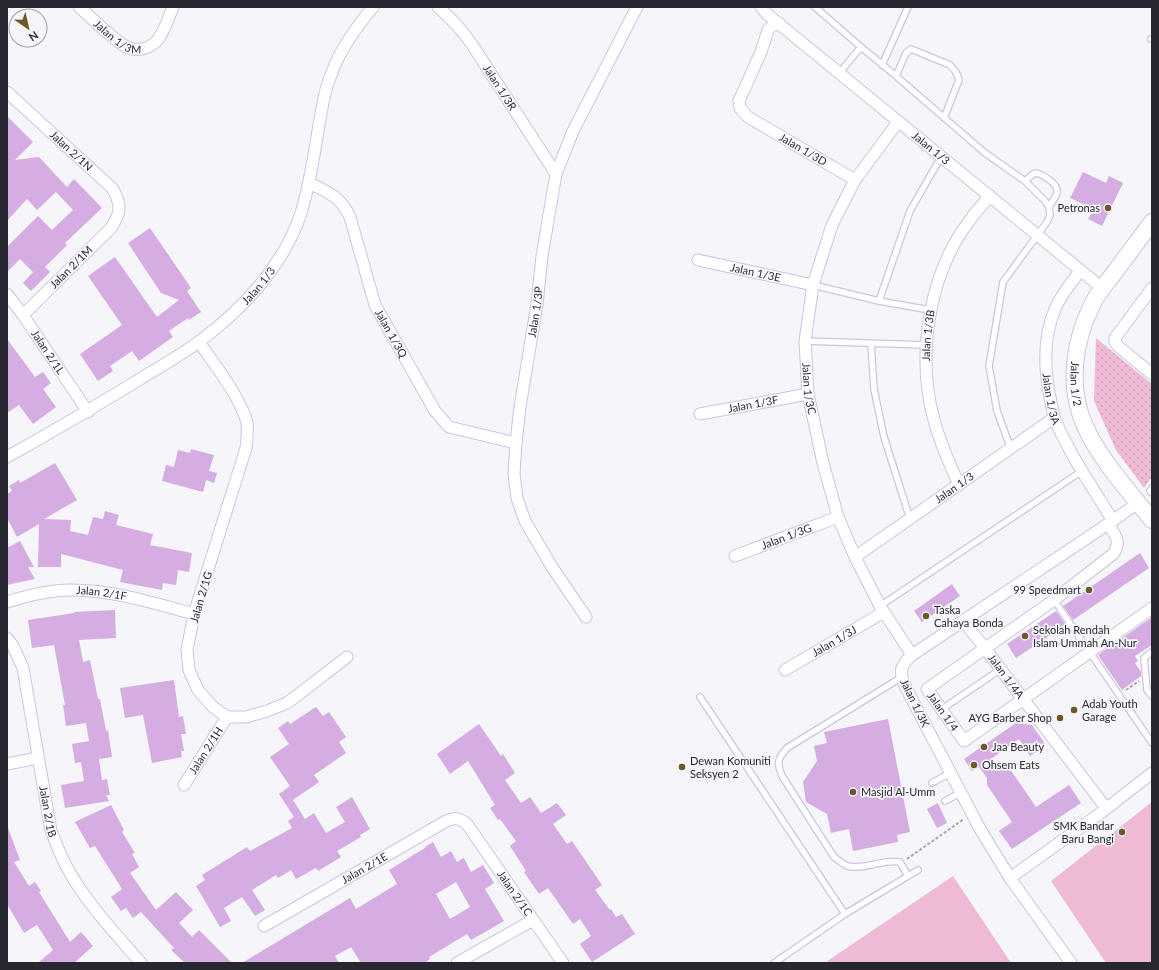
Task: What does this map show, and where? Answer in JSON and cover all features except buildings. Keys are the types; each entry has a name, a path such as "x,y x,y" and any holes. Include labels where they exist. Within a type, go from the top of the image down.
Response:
{"street":[{"name":"Jalan 1/3M","path":"79,7 120,43 137,50 154,44 159,38 173,7"},
{"name":"Jalan 1/3","path":"7,457 88,412 199,342 251,295 272,270 289,243 301,214 309,183 324,96 331,75 339,55 350,37 373,7"},
{"name":"Jalan 1/3R","path":"438,7 463,31 556,174"},
{"name":"Jalan 1/3P","path":"586,617 548,561 525,520 517,498 514,474 516,443 542,256 556,174 573,131 637,7"},
{"name":"Jalan 1/3","path":"761,7 898,122 1102,288"},
{"name":"Jalan 1/3D","path":"779,23 768,30 761,52 738,105 742,112 752,120 854,180"},
{"name":"Jalan 2/1N","path":"7,92 112,188 118,197 118,217"},
{"name":"Jalan 1/3C","path":"898,122 854,180 832,225 813,285 805,341 808,394 823,463 838,517 855,558 882,609 912,655"},
{"name":"Jalan 1/3Q","path":"309,183 328,192 345,206 350,217 375,305 435,411 449,427 516,443"},
{"name":"Jalan 1/3B","path":"960,485 945,454 933,419 927,380 926,345 930,310 941,276 953,248 970,220 990,196"},
{"name":"Jalan 2/1M","path":"23,315 111,228 118,217"},
{"name":"Jalan 1/2","path":"1152,222 1102,288 1094,302 1081,328 1075,361 1074,378 1079,411 1096,447 1152,520"},
{"name":"Jalan 1/3E","path":"698,260 813,285"},
{"name":"Jalan 1/3A","path":"1080,270 1055,308 1049,327 1045,347 1048,391 1054,418 1067,446 1110,522"},
{"path":"1152,288 1115,338 1115,342 1119,347 1152,374"},
{"name":"Jalan 2/1L","path":"7,294 23,315 88,412"},
{"name":"Jalan 2/1G","path":"199,342 238,402 245,418 248,435 246,448 194,614 187,650 189,670 198,690 213,707 227,717"},
{"name":"Jalan 1/3F","path":"700,414 808,394"},
{"name":"Jalan 1/3","path":"855,558 1054,418"},
{"name":"Jalan 1/3K","path":"1071,963 1010,878 980,829 960,793 902,677 901,668 905,661 912,655 1138,503"},
{"name":"Jalan 1/3G","path":"735,556 838,517"},
{"name":"Jalan 1/4","path":"1110,522 1118,545 1113,554 1054,600 927,689 964,741 1152,608"},
{"name":"Jalan 2/1F","path":"7,602 27,596 69,590 103,592 137,598 194,614"},
{"name":"Jalan 1/3J","path":"785,670 882,609"},
{"name":"Jalan 1/4A","path":"963,621 986,648 1106,808"},
{"name":"Jalan 2/1B","path":"7,638 18,656 23,668 51,831 59,852 69,872 97,914 142,963"},
{"path":"227,717 246,717 267,711 287,702 304,691 347,657"},
{"name":"Jalan 2/1H","path":"184,785 227,717"},
{"path":"7,764 38,758"},
{"path":"1010,878 1152,773"},
{"name":"Jalan 2/1E","path":"264,926 448,820 456,818 461,819 466,824"},
{"name":"Jalan 2/1C","path":"466,824 563,963"},
{"path":"457,963 533,920"}],"lane":[{"path":"815,7 985,153 1025,181 1049,207 1050,215 1047,222 1003,282 989,366 997,411 1011,449"},
{"path":"882,65 908,7"},
{"path":"840,72 861,47"},
{"path":"896,76 906,53 911,49 950,65 960,80 944,118"},
{"path":"879,301 910,211 941,157"},
{"path":"1025,181 1033,174 1037,173 1053,183 1057,188 1057,193 1049,207"},
{"path":"813,285 879,301 930,310"},
{"path":"805,341 926,345"},
{"path":"871,344 874,389 884,437 910,519"},
{"path":"882,609 1082,471"},
{"path":"1152,488 1150,491 1152,493"},
{"path":"1054,600 1152,743"},
{"path":"1152,652 1144,658 1147,690 1152,696"},
{"path":"942,709 1001,669"},
{"path":"902,677 791,745 780,756 778,766 782,776 834,857 846,866 877,865 894,861 900,862 908,876"},
{"path":"700,697 845,914"},
{"path":"932,783 950,773"},
{"path":"945,801 960,793"},
{"path":"774,963 845,914 918,870"}],"path":[{"path":"1118,695 1146,676"},
{"path":"907,859 962,821"}],"shaded area":[{"path":"1096,338 1152,384 1152,477 1144,488 1116,450 1094,401"},
{"name":"SMK Bandar Baru Bangi","path":"1152,802 1152,963 1106,963 1051,881"},
{"path":"953,876 1011,963 826,962"}],"place":[{"name":"Petronas","path":"1108,208"},
{"name":"99 Speedmart","path":"1089,590"},
{"name":"Taska Cahaya Bonda","path":"926,616"},
{"name":"Sekolah Rendah Islam Ummah An-Nur","path":"1025,636"},
{"name":"Adab Youth Garage","path":"1074,710"},
{"name":"AYG Barber Shop","path":"1060,718"},
{"name":"Jaa Beauty","path":"984,747"},
{"name":"Ohsem Eats","path":"974,765"},
{"name":"Dewan Komuniti Seksyen 2","path":"682,767"},
{"name":"Masjid Al-Umm","path":"853,792"},
{"name":"SMK Bandar Baru Bangi","path":"1122,832"}]}
